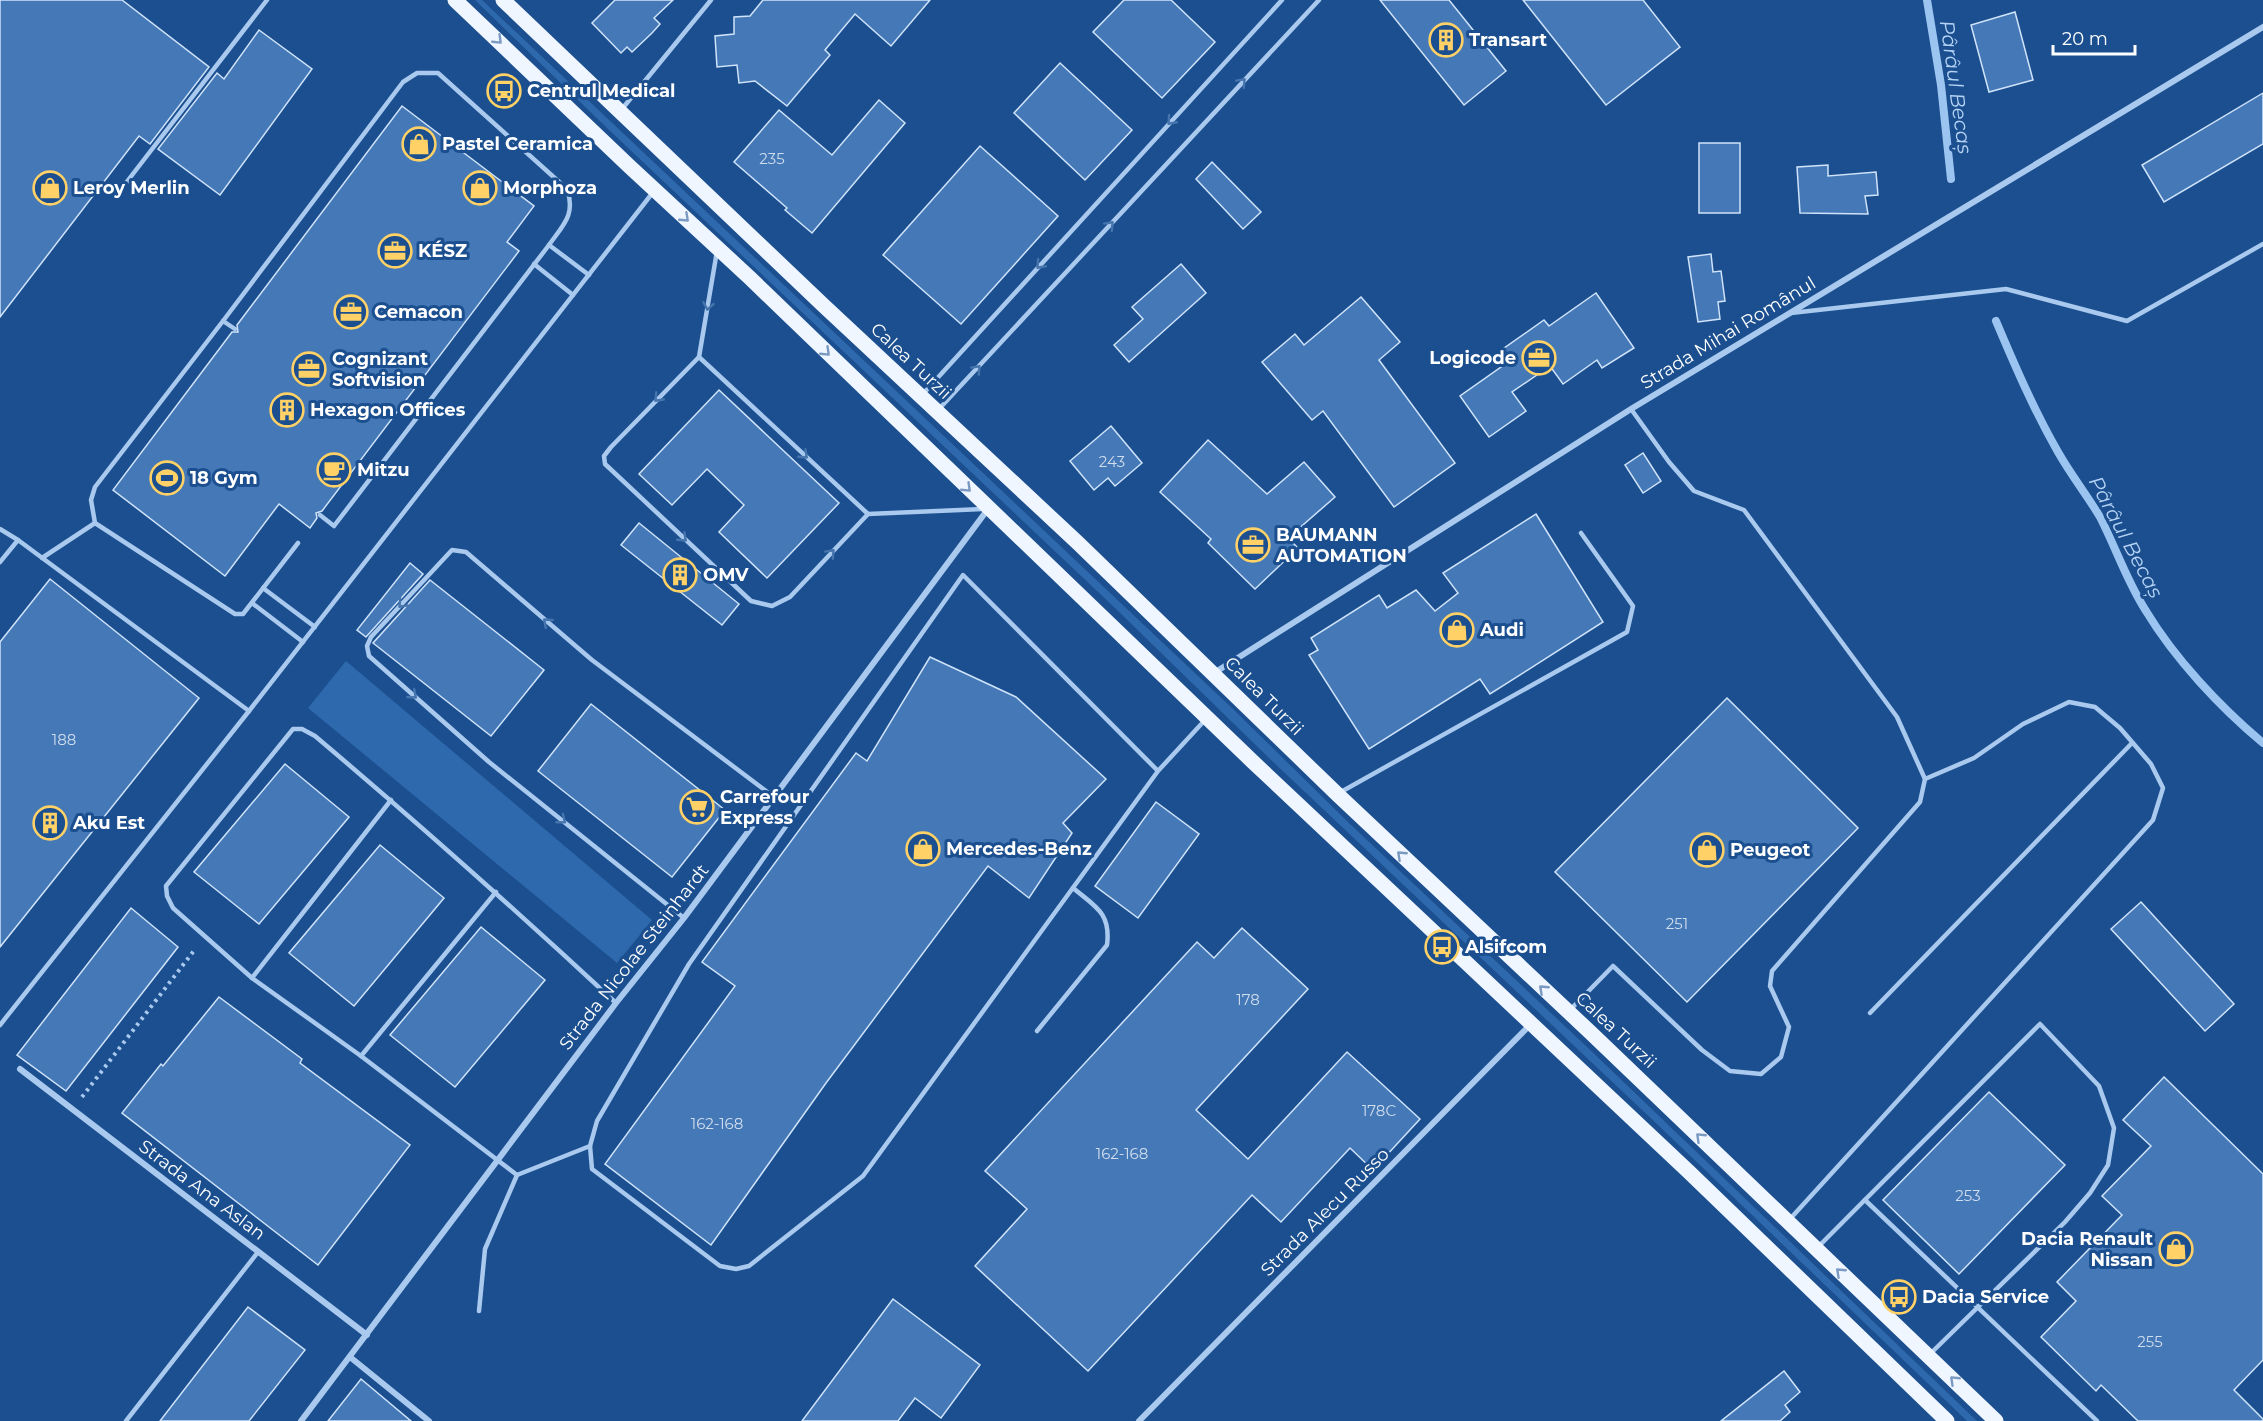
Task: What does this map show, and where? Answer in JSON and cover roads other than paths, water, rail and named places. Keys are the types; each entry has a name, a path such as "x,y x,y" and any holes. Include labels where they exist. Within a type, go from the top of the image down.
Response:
{"main road":[{"path":"455,0 718,248 1390,893 1532,1024 1947,1421"},
{"name":"Calea Turzii","path":"503,0 938,411 1996,1421"}],"street":[{"name":"Strada Mihai Românul","path":"1214,674 1631,409 2263,27"},
{"name":"Strada Nicolae Steinhardt","path":"301,1421 616,1003 684,918 988,508"},
{"name":"Strada Alecu Russo","path":"1139,1421 1532,1024"},
{"name":"Strada Ana Aslan","path":"20,1069 367,1335"},
{"path":"351,1357 429,1421"}],"lane":[{"path":"119,192 267,0"},
{"path":"620,111 711,0"},
{"path":"921,396 1282,0"},
{"path":"938,411 1319,0"},
{"path":"298,543 243,614 235,614 95,523 91,500 95,487 224,321 403,82 417,73 438,73 567,189 571,200 571,212 549,245 334,526 320,515"},
{"path":"0,1025 315,627 655,190"},
{"path":"1791,313 2006,290 2127,321 2263,243"},
{"path":"549,245 589,275"},
{"path":"718,248 699,357 611,447 604,456 605,464 751,601 772,606 790,597 868,514 988,508"},
{"path":"534,264 573,295"},
{"path":"224,321 235,329"},
{"path":"699,357 868,514"},
{"path":"1568,1012 1613,966 1701,1050 1730,1071 1761,1074 1781,1057 1789,1027 1770,986 1772,971 1920,802 1924,779 1897,717 1744,510 1694,491 1669,462 1631,409"},
{"path":"42,558 95,523"},
{"path":"0,529 249,711"},
{"path":"1337,794 1627,632 1633,606 1581,533"},
{"path":"0,562 18,540"},
{"path":"684,918 489,762 369,656 366,646 371,637 452,550 466,552 592,660 774,797"},
{"path":"1158,771 963,575 688,964 597,1121 590,1146 592,1169 720,1266 736,1269 749,1266 863,1176 1158,771 1207,718"},
{"path":"263,588 315,627"},
{"path":"252,603 303,642"},
{"path":"1788,1221 2153,820 2163,788 2151,764 2120,728 2095,707 2069,702 2023,723 1974,758 1924,779"},
{"path":"517,1175 361,1056 252,978 172,908 166,886 293,729 302,729 315,736 391,800 496,892 616,1003"},
{"path":"1870,1013 2132,742"},
{"path":"252,978 391,800"},
{"path":"1037,1031 1107,945 1109,928 1099,910 1073,888"},
{"path":"361,1056 496,892"},
{"path":"1816,1249 2040,1024 2099,1086 2114,1128 2108,1165 2090,1193 2065,1222 1928,1356"},
{"path":"479,1311 485,1249 517,1175 590,1146"},
{"path":"1865,1200 2097,1421"},
{"path":"126,1421 258,1252"}],"waterway":[{"name":"Pârâul Becaș","path":"1927,0 1941,85 1951,179"},
{"name":"Pârâul Becaș","path":"1996,321 2041,420 2063,460 2100,517 2146,611 2170,647 2199,682 2263,743"}],"place":[{"name":"Transart","path":"1446,40"},
{"name":"Centrul Medical","path":"504,91"},
{"name":"Pastel Ceramica","path":"419,144"},
{"name":"Leroy Merlin","path":"50,188"},
{"name":"Morphoza","path":"480,188"},
{"name":"KÉSZ","path":"395,251"},
{"name":"Cemacon","path":"351,312"},
{"name":"Logicode","path":"1539,358"},
{"name":"Cognizant Softvision","path":"309,369"},
{"name":"Hexagon Offices","path":"287,410"},
{"name":"Mitzu","path":"334,470"},
{"name":"18 Gym","path":"167,478"},
{"name":"BAUMANN AUTOMATION","path":"1253,545"},
{"name":"OMV","path":"680,575"},
{"name":"Audi","path":"1457,630"},
{"name":"Carrefour Express","path":"697,807"},
{"name":"Aku Est","path":"50,823"},
{"name":"Mercedes-Benz","path":"923,849"},
{"name":"Peugeot","path":"1707,850"},
{"name":"Alsifcom","path":"1442,947"},
{"name":"Dacia Renault Nissan","path":"2176,1249"},
{"name":"Dacia Service","path":"1899,1297"}]}
